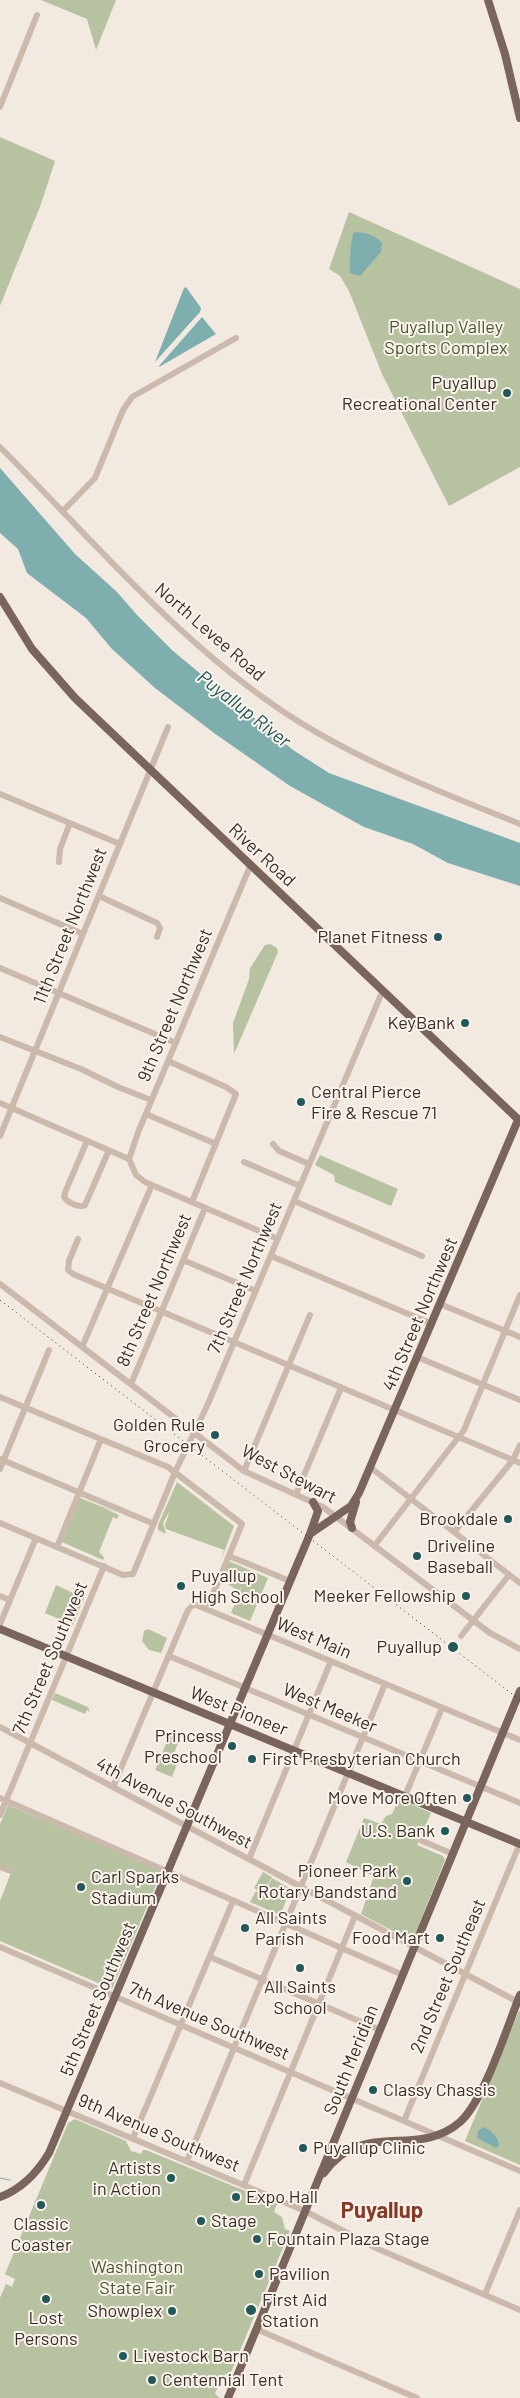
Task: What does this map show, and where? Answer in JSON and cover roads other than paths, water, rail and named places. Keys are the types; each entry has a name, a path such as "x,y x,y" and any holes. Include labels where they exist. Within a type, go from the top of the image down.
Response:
{"main road":[{"path":"488,0 505,54 520,118"},
{"name":"River Road","path":"0,597 26,640 56,678 150,770 519,1119"},
{"name":"4th Street Northwest","path":"310,1534 351,1506 359,1493 519,1119"},
{"path":"352,1528 351,1518 359,1493"},
{"name":"5th Street Southwest","path":"0,2197 11,2193 32,2177 50,2153 310,1534 318,1511 313,1502"},
{"name":"West Pioneer","path":"0,1629 520,1844"},
{"name":"South Meridian","path":"228,2398 520,1691"},
{"path":"317,2184 333,2162 358,2146 370,2142 417,2140 438,2136 461,2121 471,2109 480,2093 519,2000"}],"street":[{"path":"0,107 38,15"},
{"path":"63,511 95,478 123,410 132,397 236,338"},
{"name":"North Levee Road","path":"0,447 182,632 224,668 277,708 364,759 520,824"},
{"name":"11th Street Northwest","path":"0,1136 168,727"},
{"path":"0,794 120,844"},
{"path":"59,862 60,849 70,823"},
{"name":"9th Street Northwest","path":"129,1158 151,1100 251,864"},
{"path":"99,896 158,923 160,928 157,937"},
{"path":"0,898 83,934"},
{"path":"0,968 176,1043"},
{"name":"7th Street Northwest","path":"104,1566 129,1576 135,1571 383,990"},
{"path":"0,1037 81,1069 151,1100"},
{"name":"8th Street Northwest","path":"168,1062 236,1094 192,1202"},
{"path":"0,1103 129,1158 136,1175 152,1185 278,1239"},
{"path":"146,1114 216,1144"},
{"path":"87,1141 64,1194 68,1201 80,1206 84,1206 87,1202 109,1150"},
{"path":"273,1144 279,1151 310,1164"},
{"path":"244,1162 300,1186"},
{"path":"82,1347 152,1185"},
{"path":"294,1201 422,1256"},
{"name":"8th Street Northwest","path":"131,1384 205,1208"},
{"path":"78,1239 69,1262 68,1270 161,1312 520,1463"},
{"path":"270,1256 432,1324"},
{"path":"183,1260 256,1290"},
{"name":"West Stewart","path":"0,1284 244,1471 313,1502 336,1516 473,1621 501,1641 520,1649"},
{"path":"375,1545 466,1426 520,1294"},
{"path":"440,1304 520,1337"},
{"path":"244,1471 310,1315"},
{"path":"0,1469 2,1460 49,1350"},
{"path":"417,1358 520,1400"},
{"path":"296,1494 341,1388"},
{"path":"0,1397 168,1467 242,1524 206,1609"},
{"path":"57,1547 101,1439"},
{"path":"454,1532 513,1460 520,1445"},
{"path":"2,1460 154,1524"},
{"path":"371,1468 520,1584"},
{"path":"0,1523 104,1566"},
{"path":"0,1624 36,1538"},
{"path":"228,1556 290,1582"},
{"name":"7th Street Southwest","path":"0,1815 3,1799 30,1743 104,1566"},
{"path":"462,1636 509,1575"},
{"path":"0,1596 10,1600"},
{"name":"West Main","path":"168,1656 190,1606 196,1605 520,1740"},
{"path":"113,1787 168,1656"},
{"name":"West Meeker","path":"168,1656 520,1804"},
{"path":"249,1859 331,1661"},
{"path":"187,2161 385,1684"},
{"path":"405,1796 442,1708"},
{"name":"4th Avenue Southwest","path":"0,1727 355,1916 519,2000"},
{"path":"3,1799 403,1975"},
{"path":"420,1840 453,1854"},
{"name":"2nd Street Southeast","path":"404,2121 520,1844"},
{"path":"0,1866 12,1871"},
{"path":"133,2138 233,1901"},
{"path":"244,2185 355,1916"},
{"name":"7th Avenue Southwest","path":"0,1947 520,2171"},
{"path":"210,1958 380,2030"},
{"name":"9th Avenue Southwest","path":"0,2083 305,2211 378,2249 520,2310"},
{"path":"485,2294 520,2210"},
{"path":"256,2329 417,2398"}],"water":[{"path":"354,232 377,238 382,243 381,252 360,276 350,273 351,245"},
{"path":"186,287 201,308 200,312 155,362 184,288"},
{"path":"202,317 216,334 159,367 159,366"},
{"path":"0,468 75,554 117,592 173,651 293,750 329,773 520,843 520,886 448,863 413,844 364,827 290,786 214,733 155,688 112,649 86,618 27,573 18,549 0,533"},
{"path":"484,2127 498,2139 499,2145 496,2148 477,2138 478,2131"}],"waterway":[{"path":"0,2178 10,2180"}],"railway":[{"path":"0,1300 520,1700"}],"place":[{"name":"Puyallup Recreational Center","path":"507,393"},
{"name":"Planet Fitness","path":"438,937"},
{"name":"KeyBank","path":"465,1023"},
{"name":"Central Pierce Fire & Rescue 71","path":"301,1102"},
{"name":"Golden Rule Grocery","path":"215,1435"},
{"name":"Brookdale","path":"508,1519"},
{"name":"Driveline Baseball","path":"417,1556"},
{"name":"Puyallup High School","path":"181,1586"},
{"name":"Meeker Fellowship","path":"466,1596"},
{"name":"Puyallup","path":"453,1647"},
{"name":"Princess Preschool","path":"232,1746"},
{"name":"First Presbyterian Church","path":"252,1759"},
{"name":"Move More Often","path":"467,1798"},
{"name":"U.S. Bank","path":"445,1831"},
{"name":"Pioneer Park Rotary Bandstand","path":"407,1881"},
{"name":"Carl Sparks Stadium","path":"81,1887"},
{"name":"All Saints Parish","path":"245,1928"},
{"name":"Food Mart","path":"440,1938"},
{"name":"All Saints School","path":"300,1968"},
{"name":"Classy Chassis","path":"373,2090"},
{"name":"Puyallup Clinic","path":"303,2148"},
{"name":"Artists in Action","path":"171,2178"},
{"name":"Expo Hall","path":"236,2197"},
{"name":"Classic Coaster","path":"41,2205"},
{"name":"Stage","path":"201,2221"},
{"name":"Fountain Plaza Stage","path":"257,2239"},
{"name":"Pavilion","path":"259,2274"},
{"name":"Lost Persons","path":"46,2299"},
{"name":"First Aid Station","path":"251,2310"},
{"name":"Showplex","path":"172,2311"},
{"name":"Livestock Barn","path":"123,2356"},
{"name":"Centennial Tent","path":"152,2380"}],"district":[{"name":"Puyallup","path":"382,2211"}],"park label":[{"name":"Puyallup Valley Sports Complex","path":"446,337"},
{"name":"Washington State Fair","path":"137,2277"}],"water label":[{"name":"Puyallup River","path":"244,709"}]}
